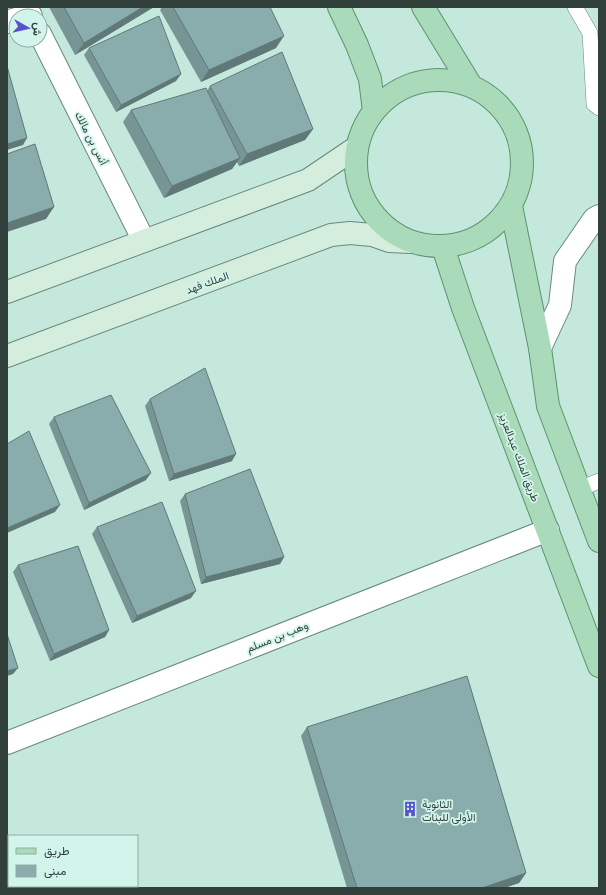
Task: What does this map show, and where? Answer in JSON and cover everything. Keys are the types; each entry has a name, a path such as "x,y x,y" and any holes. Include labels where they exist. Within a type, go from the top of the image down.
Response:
{"main road":[{"path":"339,7 358,45 370,79 374,111"},
{"path":"423,7 470,84"},
{"path":"444,79 470,84 494,100 512,122 522,150 522,178 512,206 494,227 470,241 443,247 426,246 410,242 390,230 373,214 362,193 356,170 357,147 363,128 374,111 393,92 417,82 444,79"},
{"path":"512,206 540,348 548,406 579,489 595,519 599,541"},
{"name":"طريق الملك عبدالعزيز","path":"443,247 463,308 599,666"}],"street":[{"name":"أنس بن مالك","path":"47,48 144,242"},
{"path":"7,292 308,180 357,147"},
{"path":"540,348 560,305 565,261 594,219 599,216"},
{"name":"الملك فهد","path":"7,356 331,235 350,233 372,235 389,241 410,242"},
{"name":"وهب بن مسلم","path":"7,743 548,530"}],"lane":[{"path":"575,7 590,33 594,104 599,108"},
{"path":"579,489 599,481"}],"building":[{"path":"64,7 143,7 84,43"},
{"path":"173,7 270,7 284,36 209,70"},
{"path":"159,16 181,74 121,105 89,48"},
{"path":"282,52 313,129 247,154 210,86"},
{"path":"7,66 27,138 7,144"},
{"path":"206,88 240,158 172,186 131,110"},
{"path":"35,144 54,207 7,223 7,154"},
{"path":"205,368 236,454 174,474 150,399"},
{"path":"111,395 151,473 89,503 54,417"},
{"path":"29,431 60,505 7,528 7,444"},
{"path":"250,469 284,557 206,577 185,494"},
{"path":"162,502 196,591 137,616 97,527"},
{"path":"78,546 109,630 54,654 18,565"},
{"path":"7,634 18,668 7,671"},
{"name":"الثانوية الأولى للبنات","path":"467,676 526,873 482,888 357,888 307,727"}],"place":[{"name":"الثانوية الأولى للبنات","path":"410,809"}]}
